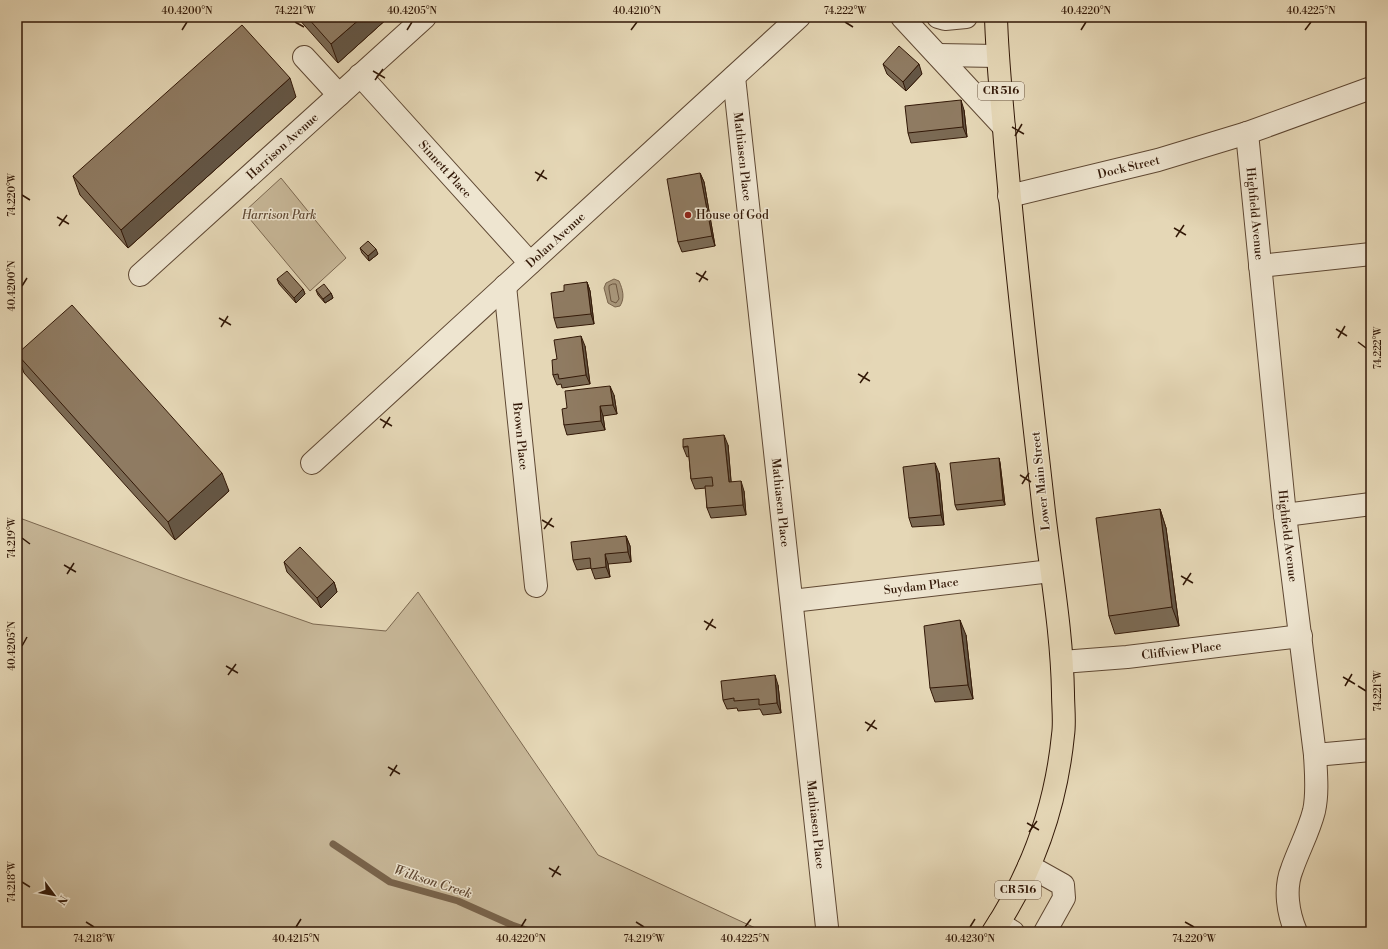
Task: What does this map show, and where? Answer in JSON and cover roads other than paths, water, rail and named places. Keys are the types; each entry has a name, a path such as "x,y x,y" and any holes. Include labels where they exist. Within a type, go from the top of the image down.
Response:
{"main road":[{"name":"Lower Main Street","path":"996,17 997,56 1009,196 1062,662 1064,733 1056,788 1047,820 1002,929"}],"street":[{"name":"Harrison Avenue","path":"140,275 425,17"},
{"name":"Dolan Avenue","path":"312,463 798,17"},
{"path":"902,17 1004,127"},
{"path":"938,17 946,19 966,17"},
{"path":"938,55 997,56"},
{"path":"304,57 339,95"},
{"name":"Sinnett Place","path":"360,75 530,263"},
{"name":"Mathiasen Place","path":"734,77 827,927"},
{"name":"Dock Street","path":"1009,196 1158,160 1247,133 1371,88"},
{"name":"Highfield Avenue","path":"1247,133 1285,515 1315,755 1317,790 1314,809 1310,826 1291,870 1288,886 1289,906 1296,932"},
{"path":"1260,266 1371,254"},
{"name":"Brown Place","path":"505,286 536,586"},
{"path":"1285,515 1371,504"},
{"name":"Suydam Place","path":"792,601 1051,571"},
{"name":"Cliffview Place","path":"1062,662 1127,657 1301,636"},
{"path":"1315,755 1371,750"},
{"path":"1029,866 1063,885 1064,898 1045,932"}],"water":[{"path":"614,279 619,281 623,294 623,300 620,306 615,307 608,303 604,288 606,283"}],"waterway":[{"name":"Wilkson Creek","path":"333,844 390,882 458,901 512,925 532,932"}],"place":[{"name":"House of God","path":"688,215"}],"park label":[{"name":"Harrison Park","path":"279,215"}]}
